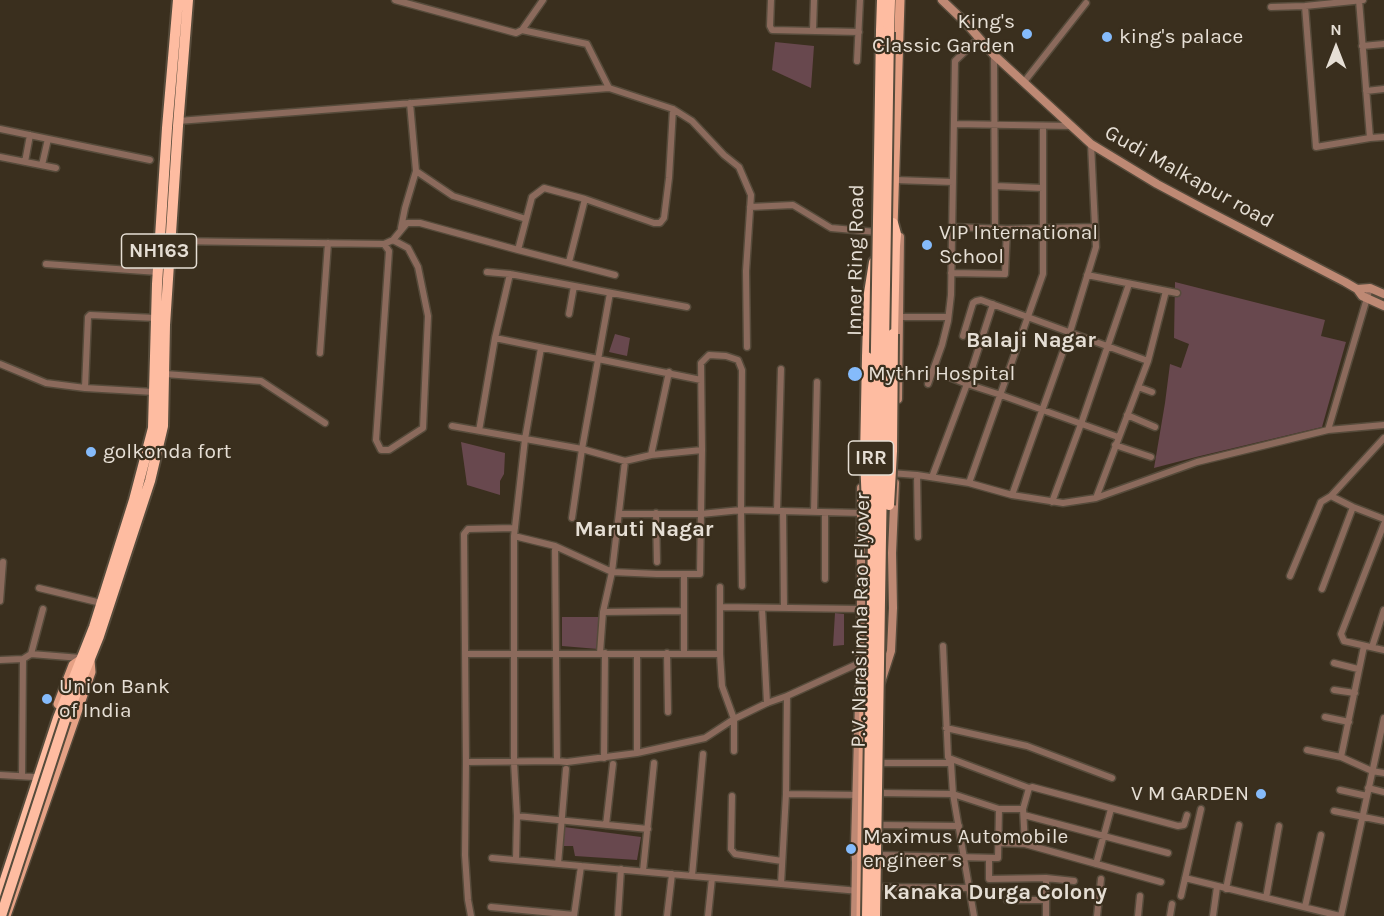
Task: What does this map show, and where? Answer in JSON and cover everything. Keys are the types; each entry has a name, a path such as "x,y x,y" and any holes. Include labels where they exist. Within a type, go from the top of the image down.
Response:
{"highway":[{"name":"NH163","path":"86,659 149,449 153,428 158,272 178,0"},
{"name":"NH163","path":"0,894 62,719 86,659 99,636 150,481 163,426 165,325 188,0"},
{"name":"P.V. Narasimha Rao Flyover","path":"877,916 876,626 880,0"},
{"name":"P.V. Narasimha Rao Flyover","path":"867,916 890,0"},
{"path":"876,626 892,462 896,234 893,221"},
{"path":"876,253 869,293 865,458 876,626"},
{"name":"NH163","path":"3,916 62,719"}],"main road":[{"name":"Inner Ring Road","path":"861,916 858,891 860,795 863,780 863,662 870,609 871,413 876,253 874,123 880,0"},
{"name":"Inner Ring Road","path":"877,916 880,887 881,683 891,473 893,221 900,0"},
{"path":"0,880 73,665 86,659 91,672 3,916"},
{"path":"863,780 881,780"}],"street":[{"path":"395,0 516,33 522,30 543,0"},
{"path":"771,0 771,29 858,32"},
{"path":"813,30 814,0"},
{"path":"857,61 860,0"},
{"name":"Gudi Malkapur road","path":"942,0 994,55 1091,144 1157,184 1357,289 1362,296 1384,306"},
{"path":"1271,7 1361,0 1362,46 1370,138"},
{"path":"1024,82 1086,3"},
{"path":"1305,6 1316,147 1384,137"},
{"path":"522,30 587,44 609,88"},
{"path":"928,384 942,345 951,295 954,61 979,38"},
{"path":"1362,46 1384,45"},
{"path":"994,55 995,228"},
{"path":"178,122 609,88 672,109 692,121 724,155 739,166 751,195 746,271 747,347"},
{"path":"1366,91 1384,89"},
{"path":"401,228 416,171 410,103"},
{"path":"518,250 532,197 544,188 660,223 664,218 669,178 672,109"},
{"path":"954,124 1071,126"},
{"path":"969,483 1043,274 1043,126"},
{"path":"0,129 150,160"},
{"path":"25,162 30,135"},
{"path":"42,165 48,139"},
{"path":"1012,495 1070,332 1096,247 1091,144"},
{"path":"0,157 56,168"},
{"path":"416,171 453,196 526,219"},
{"path":"895,180 953,182"},
{"path":"995,186 1043,188"},
{"path":"569,262 585,199"},
{"path":"750,207 793,206 831,228 876,232"},
{"path":"893,221 897,224 900,236 900,317 891,473 969,483 1012,495 1063,503 1096,498 1197,462 1328,430 1384,425"},
{"path":"171,241 384,244 393,240 407,223 420,223 615,275"},
{"path":"953,227 1007,229 1095,227"},
{"path":"951,273 1005,274 1007,229"},
{"path":"384,244 389,251 376,441 381,450 389,450 423,428 428,316 418,267 408,248 393,240"},
{"path":"320,353 328,243"},
{"path":"46,264 158,272"},
{"path":"487,272 510,274 687,307"},
{"path":"478,431 495,338 510,274"},
{"path":"1087,275 1177,293"},
{"path":"1052,502 1129,284"},
{"path":"569,314 574,286"},
{"path":"1357,289 1370,288 1384,294"},
{"path":"1328,430 1370,288"},
{"path":"1096,498 1148,361 1166,291"},
{"path":"572,518 610,293"},
{"path":"963,336 973,303 981,300 1148,361"},
{"path":"932,477 993,304"},
{"path":"85,388 88,317 90,315 156,318"},
{"path":"900,317 948,317"},
{"path":"495,338 701,380"},
{"path":"516,860 514,536 525,439 541,348"},
{"path":"514,536 555,546 612,572 700,574 701,363 709,355 726,356 738,360 742,370 742,586"},
{"path":"0,364 46,383 154,392"},
{"path":"781,369 780,511 784,608"},
{"path":"651,455 669,372"},
{"path":"165,374 261,381 325,423"},
{"path":"949,377 1118,437"},
{"path":"814,512 817,382"},
{"path":"1138,387 1152,392"},
{"path":"786,794 860,795 863,662 861,438 871,413"},
{"path":"1127,415 1155,427"},
{"path":"452,426 582,449 624,461 651,455 702,450"},
{"path":"1290,576 1321,502 1331,496 1384,438"},
{"path":"1116,445 1151,457"},
{"path":"604,758 603,612 612,572 624,461"},
{"path":"916,475 918,537"},
{"path":"1331,496 1384,519"},
{"path":"1322,589 1353,507"},
{"path":"619,514 701,514 741,510 861,513"},
{"path":"656,513 657,562"},
{"path":"825,513 825,579"},
{"path":"1384,524 1341,634 1344,641 1384,650"},
{"path":"471,916 465,855 464,534 468,529 515,528"},
{"path":"555,546 557,761"},
{"path":"0,601 3,562"},
{"path":"684,575 684,653"},
{"path":"720,587 720,654 723,686 734,719 734,751"},
{"path":"39,588 101,603"},
{"path":"720,607 861,609"},
{"path":"762,608 767,703"},
{"path":"31,654 43,609"},
{"path":"1372,647 1384,610"},
{"path":"603,612 684,611"},
{"path":"943,646 946,728 954,794 974,916"},
{"path":"1341,757 1364,646"},
{"path":"667,653 668,712"},
{"path":"0,660 23,659 31,654 86,659"},
{"path":"465,654 720,654"},
{"path":"637,654 637,753"},
{"path":"22,775 23,659"},
{"path":"466,762 567,762 637,753 705,738 734,719 767,703 863,662"},
{"path":"1334,663 1358,669"},
{"path":"1335,690 1355,693"},
{"path":"781,884 786,794 787,696"},
{"path":"1325,717 1349,722"},
{"path":"1185,878 1305,907 1322,914 1341,916 1384,718"},
{"path":"946,728 1027,746 1112,778"},
{"path":"1307,750 1341,757 1372,771 1384,773"},
{"path":"692,876 703,754"},
{"path":"881,763 950,760 1029,788 1178,826 1184,825 1187,815"},
{"path":"643,872 654,763"},
{"path":"606,825 614,764"},
{"path":"558,864 566,769"},
{"path":"0,775 34,777"},
{"path":"1025,844 1023,812 1029,788"},
{"path":"1368,788 1384,792"},
{"path":"1340,790 1367,796"},
{"path":"881,794 954,794 999,809 1023,812 1103,837 1168,853"},
{"path":"732,796 731,849 735,854 782,861"},
{"path":"880,855 998,858 999,809"},
{"path":"1096,864 1111,809"},
{"path":"1181,896 1200,809"},
{"path":"1334,811 1384,821"},
{"path":"517,816 648,829"},
{"path":"880,825 959,826"},
{"path":"1226,889 1239,825"},
{"path":"1266,898 1279,826"},
{"path":"1305,907 1321,835"},
{"path":"998,843 1025,844 1161,882"},
{"path":"492,858 858,891 855,916"},
{"path":"989,858 989,879 1074,880"},
{"path":"491,907 574,916 581,866"},
{"path":"618,916 621,869"},
{"path":"667,916 672,874"},
{"path":"708,916 712,878"},
{"path":"1046,878 1046,916"},
{"path":"1097,916 1101,879"},
{"path":"880,887 970,888"},
{"path":"1213,916 1217,887"},
{"path":"1138,916 1140,896"},
{"path":"1007,900 1046,900"},
{"path":"1170,916 1172,904"}],"shaded area":[{"path":"775,42 814,46 811,88 772,70"},
{"path":"1175,282 1325,320 1321,336 1346,342 1322,427 1154,468 1170,364 1181,368 1189,344 1174,338"},
{"path":"615,334 630,338 627,356 609,352"},
{"path":"461,442 505,453 500,495 467,485"},
{"path":"835,613 844,614 844,645 833,646"},
{"path":"562,617 599,617 598,649 562,646"},
{"path":"564,827 641,837 637,860 575,856 573,846 561,846"}],"place":[{"name":"King's Classic Garden","path":"1027,34"},
{"name":"king's palace","path":"1107,37"},
{"name":"VIP International School","path":"927,245"},
{"name":"Mythri Hospital","path":"855,374"},
{"name":"golkonda fort","path":"91,452"},
{"name":"Union Bank of India","path":"47,699"},
{"name":"V M GARDEN","path":"1261,794"},
{"name":"Maximus Automobile engineer s","path":"851,849"}],"district":[{"name":"Balaji Nagar","path":"1031,341"},
{"name":"Maruti Nagar","path":"644,530"},
{"name":"Kanaka Durga Colony","path":"995,893"}]}
